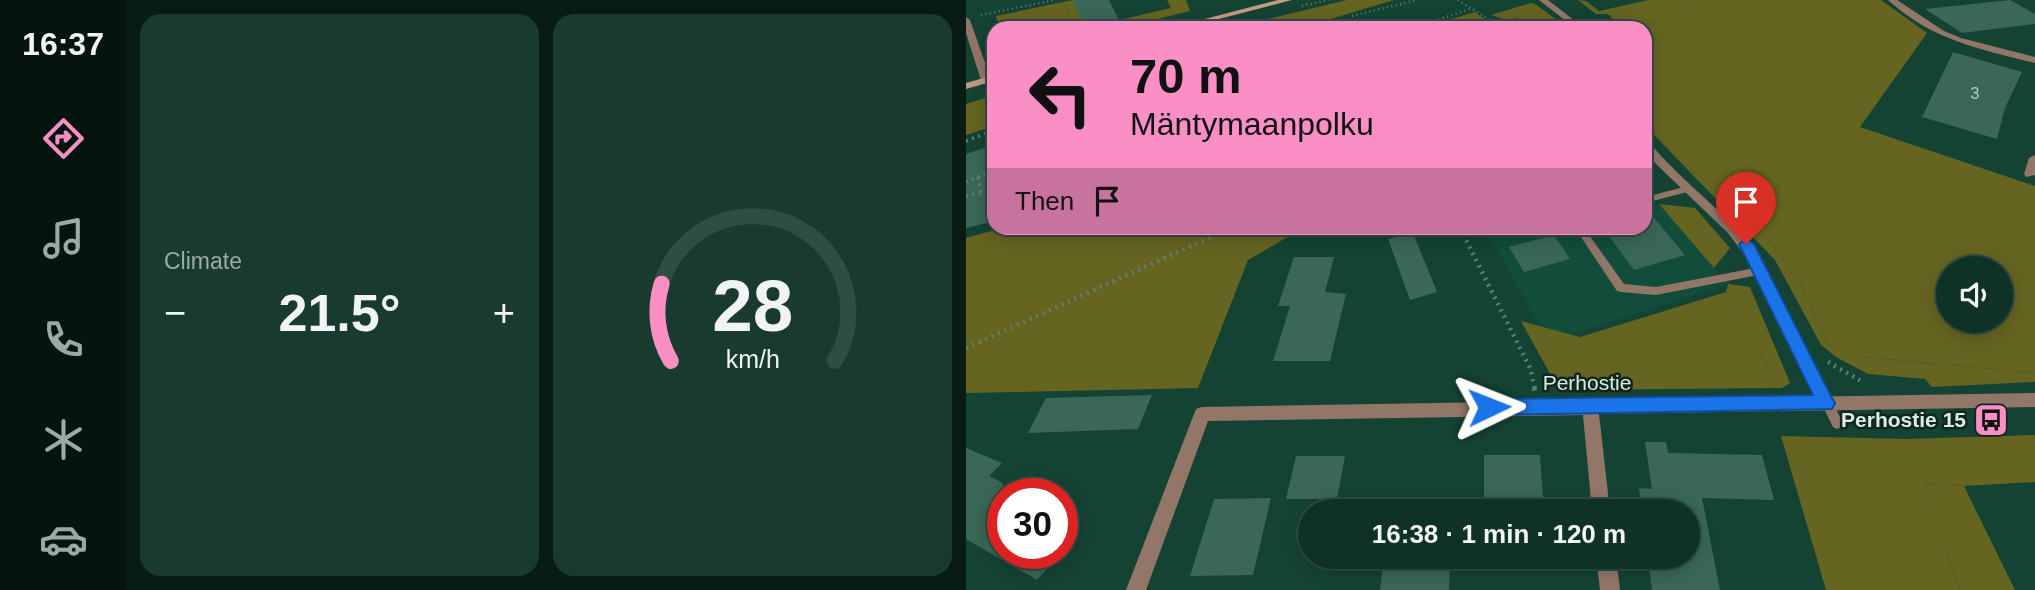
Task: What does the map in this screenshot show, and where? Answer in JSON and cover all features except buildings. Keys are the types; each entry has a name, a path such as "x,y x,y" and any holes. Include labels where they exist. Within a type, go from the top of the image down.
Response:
{"main road":[{"path":"1203,21 1289,0"},
{"path":"966,86 987,80"}],"street":[{"path":"1543,0 1571,21"},
{"path":"1892,0 1941,33 2035,60"},
{"path":"966,20 987,72"},
{"path":"1652,152 1733,229 1759,267"},
{"path":"2030,174 2035,158"},
{"name":"Perhostie","path":"1136,590 1202,414 1538,406 2035,400"},
{"path":"1590,406 1600,499"},
{"path":"1608,569 1610,590"}],"lane":[{"path":"1652,198 1688,189"},
{"path":"1584,235 1621,288 1656,291 1759,267 1837,423"}],"path":[{"path":"979,15 1055,0"},
{"path":"1352,16 1417,0"},
{"path":"1458,0 1492,21"},
{"path":"1436,21 1473,8"},
{"path":"966,141 987,133"},
{"path":"966,182 987,173"},
{"path":"978,177 981,193"},
{"path":"966,196 987,192"},
{"path":"966,348 1216,235"},
{"path":"1464,235 1530,368 1538,406"},
{"path":"1824,359 1841,372 1868,384"}],"shaded area":[{"path":"1073,0 1082,21 1071,21 1063,2"},
{"path":"1167,0 1186,0 1190,11 1150,21 1115,21 1171,8"},
{"path":"1347,0 1394,0 1324,21 1259,21"},
{"path":"1578,0 1586,1 1599,11 1649,0 1709,0 1652,23 1652,21 1613,21 1608,14 1596,14"},
{"path":"1709,0 1881,0 1927,33 1860,127 2035,186 2035,373 1866,357 1828,345 1800,281 1770,241 1655,136 1652,128 1652,23"},
{"path":"1063,2 1071,21 997,21 996,16"},
{"path":"1531,3 1558,21 1514,18 1510,21 1491,15"},
{"path":"1475,12 1487,21 1445,21"},
{"path":"987,97 987,128 966,135 966,104"},
{"path":"1655,136 1770,241 1800,281 1828,345 1866,357 2035,373 2035,382 1932,387 1925,379 1868,374 1836,357 1821,345 1775,260"},
{"path":"1652,196 1728,284 1548,342 1490,235 1652,235"},
{"path":"1659,204 1695,208 1730,248 1714,268"},
{"path":"987,232 987,235 1291,235 1248,260 1198,388 966,393 966,238"},
{"path":"1728,284 1750,287 1790,383 1782,388 1557,390 1555,383 1777,383 1726,292"},
{"path":"1726,292 1777,383 1555,383 1521,321 1580,337"},
{"path":"2035,435 2035,482 1964,486 1925,483 1960,590 1826,590 1781,436 1906,439"},
{"path":"1925,483 1964,486 2015,590 1960,590"}],"place":[{"name":"Perhostie 15","path":"1991,420"}],"route":[{"path":"1489,407 1826,403 1746,244"}]}
